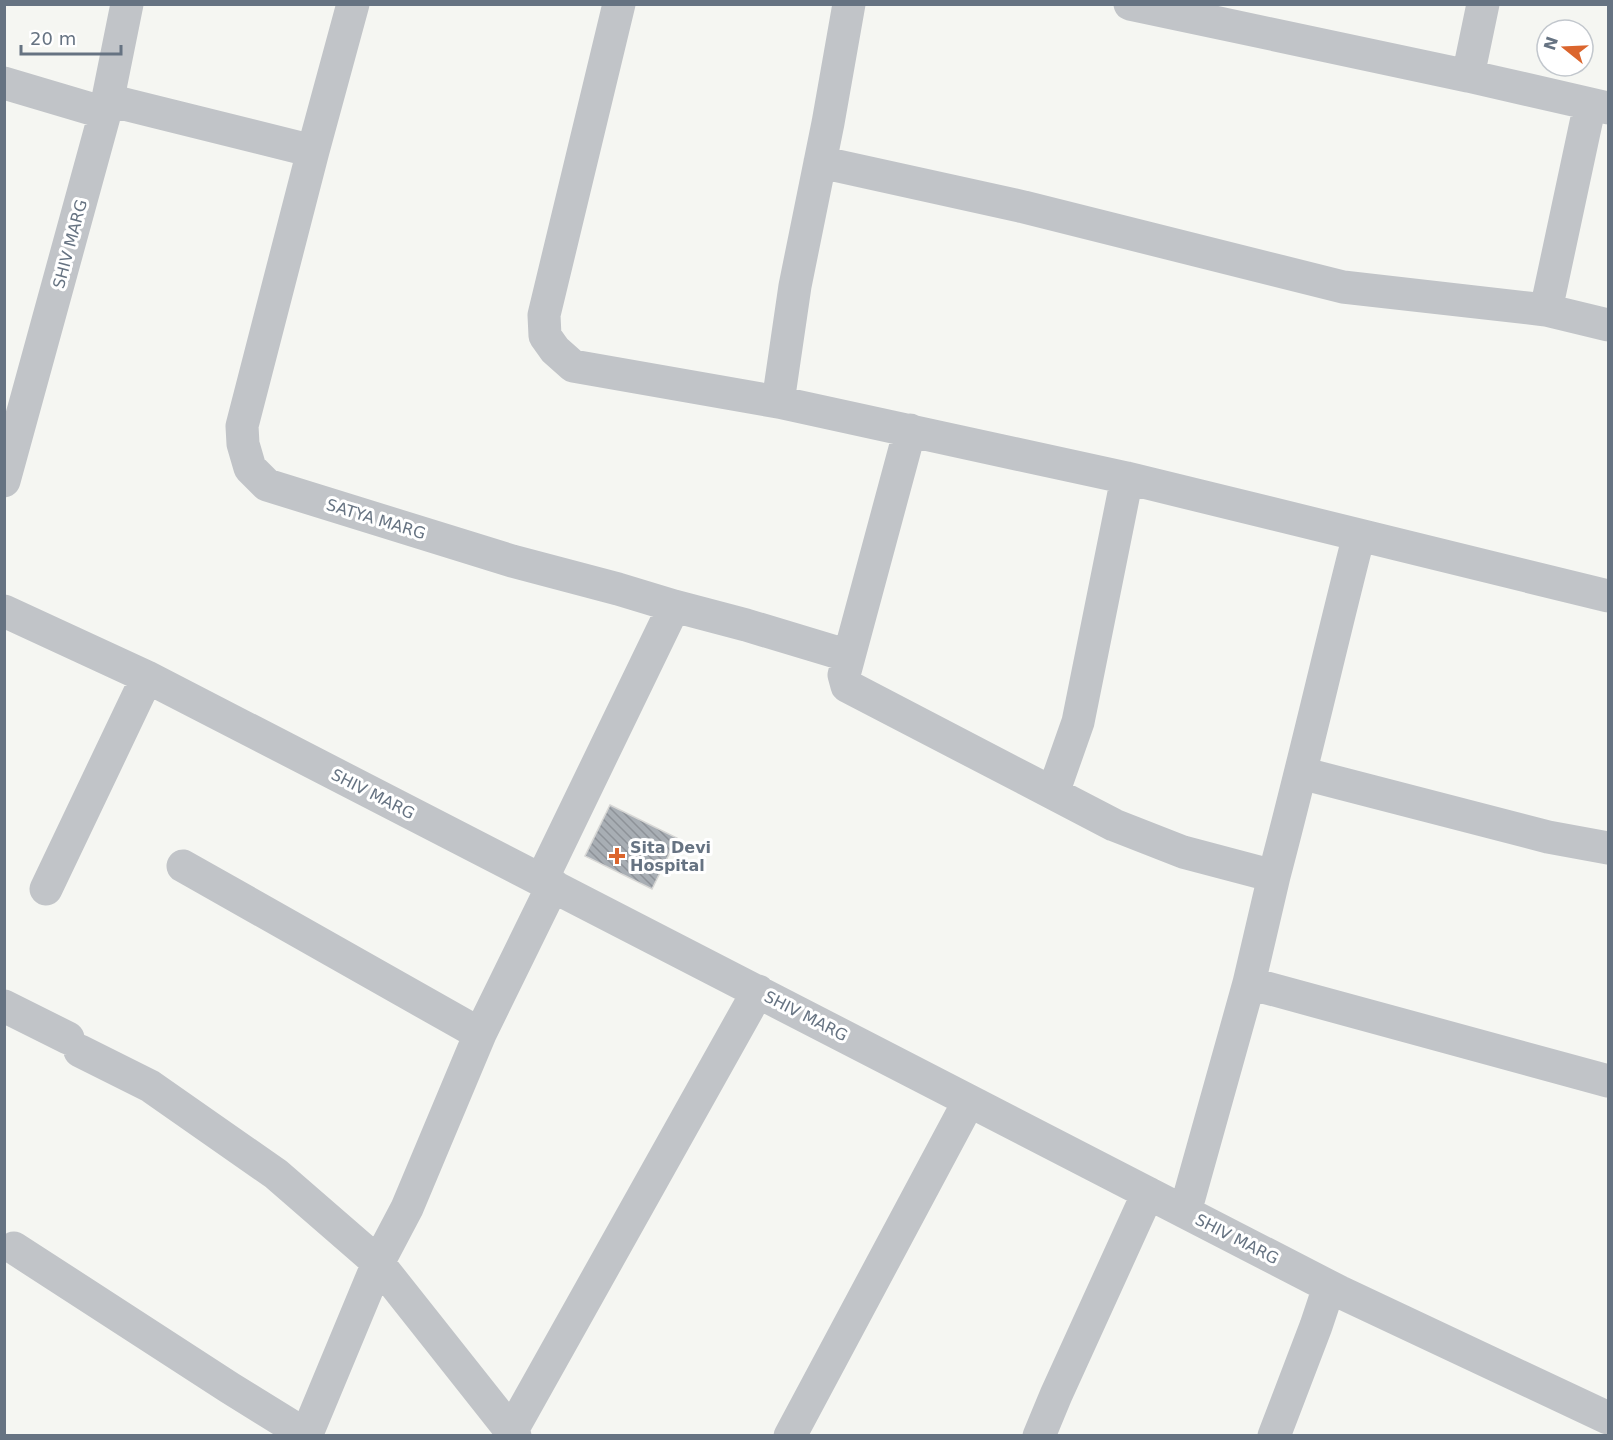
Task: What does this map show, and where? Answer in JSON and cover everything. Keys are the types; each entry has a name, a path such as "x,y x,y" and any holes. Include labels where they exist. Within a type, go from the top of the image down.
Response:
{"street":[{"name":"SHIV MARG","path":"4,481 107,106 127,4"},
{"name":"SATYA MARG","path":"352,4 242,426 243,444 250,468 267,485 512,561 736,622 849,656"},
{"path":"619,4 544,315 545,336 555,350 573,366 778,402 1127,478 1608,596"},
{"path":"778,402 795,286 849,4"},
{"path":"1130,4 1599,106 1546,310"},
{"path":"1468,76 1484,4"},
{"path":"4,83 313,151"},
{"path":"820,162 1024,207 1343,286 1546,310 1608,325"},
{"path":"910,430 844,675 847,686 1114,825 1183,852 1274,876"},
{"path":"1053,793 1078,722 1127,478"},
{"path":"1185,1212 1249,983 1359,535"},
{"path":"14,1248 306,1435 378,1263 407,1208 480,1034 674,606"},
{"name":"SHIV MARG","path":"4,611 147,677 1329,1287 1608,1418"},
{"path":"46,889 147,677"},
{"path":"1301,773 1548,837 1608,848"},
{"path":"183,866 480,1034"},
{"path":"1249,983 1608,1081"},
{"path":"4,1006 150,1086 276,1174 378,1263 513,1434 758,991"},
{"path":"790,1436 969,1101"},
{"path":"1039,1436 1148,1193"},
{"path":"1274,1436 1329,1287"},
{"path":"1604,1436 1608,1427"}],"building":[{"path":"610,805 677,838 652,889 585,856"}],"place":[{"name":"Sita Devi Hospital","path":"617,856"}]}
